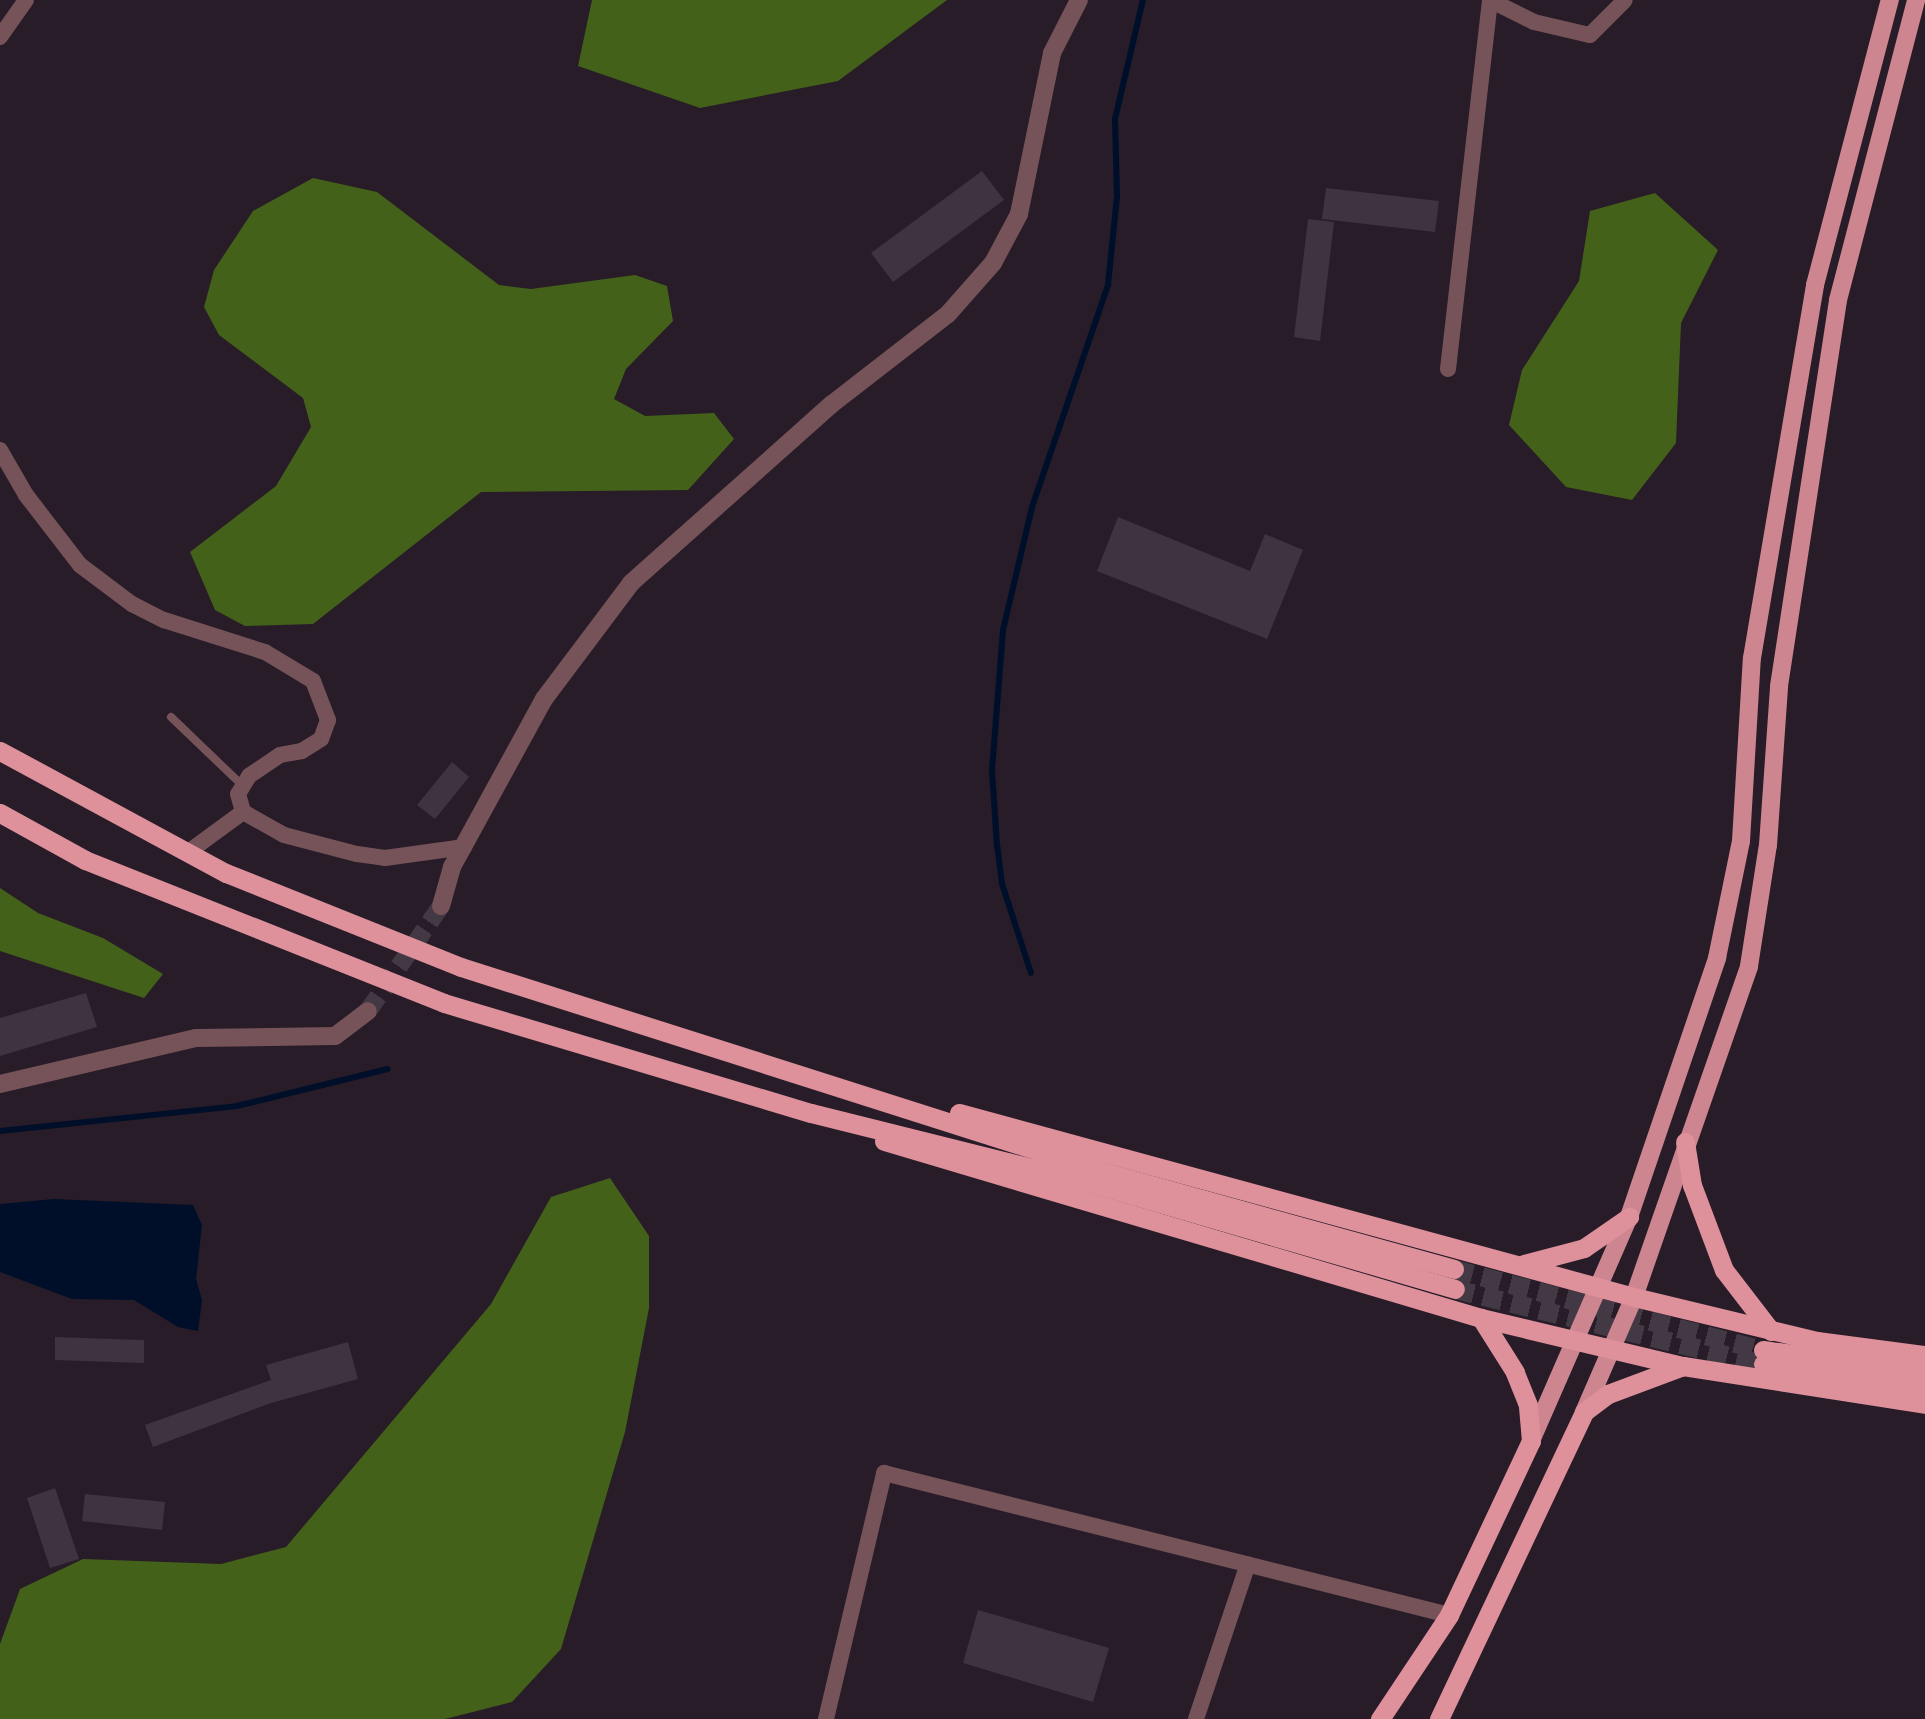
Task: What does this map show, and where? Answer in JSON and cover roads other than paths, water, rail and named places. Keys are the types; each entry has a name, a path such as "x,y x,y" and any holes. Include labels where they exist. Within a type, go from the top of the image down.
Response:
{"highway":[{"path":"0,751 187,853 461,967 1108,1173 1454,1269"},
{"path":"0,813 85,860 444,1003 811,1113 1087,1182 1455,1289"},
{"path":"823,1082 976,1117 1509,1266 1771,1331 1925,1355"},
{"path":"811,1113 911,1152 1481,1318 1682,1366 1925,1404"},
{"path":"1685,1142 1692,1185 1724,1270 1771,1331"},
{"path":"1509,1266 1552,1261 1584,1248 1629,1217"},
{"path":"1380,1719 1449,1615 1531,1441 1528,1405 1516,1372 1481,1318"},
{"path":"1925,1372 1763,1357 1925,1388"},
{"path":"1438,1719 1584,1412 1608,1394 1682,1366"}],"main road":[{"path":"1531,1441 1579,1340 1629,1217 1720,945 1741,841 1752,658 1815,285 1890,0"},
{"path":"1584,1412 1609,1349 1634,1297 1685,1142 1749,966 1768,845 1779,686 1838,300 1916,0"}],"street":[{"path":"0,37 26,0"},
{"path":"441,906 452,867 544,699 631,583 980,281 1018,214 1052,53 1079,0"},
{"path":"1448,369 1490,0 1534,22 1590,35 1625,0"},
{"path":"0,450 26,495 80,565 132,604 164,620 265,652 313,681 328,720 321,739 264,764 238,794 243,812 284,835 371,856 464,847"},
{"path":"187,853 243,812"},
{"path":"0,1084 196,1038 335,1036 368,1011"},
{"path":"826,1719 884,1473 1449,1615"},
{"path":"1196,1719 1248,1564"}],"lane":[{"path":"171,717 243,786"}],"water":[{"path":"54,1199 193,1205 202,1225 196,1279 202,1300 198,1331 178,1327 134,1300 72,1299 0,1272 0,1204"}],"waterway":[{"path":"1031,973 1002,884 997,846 992,770 1003,630 1032,507 1108,285 1117,196 1115,119 1143,0"},
{"path":"0,1131 237,1106 388,1069"}],"tunnel":[{"path":"368,1011 441,906"},
{"path":"1454,1269 1763,1350"},
{"path":"1455,1289 1763,1364"}]}
